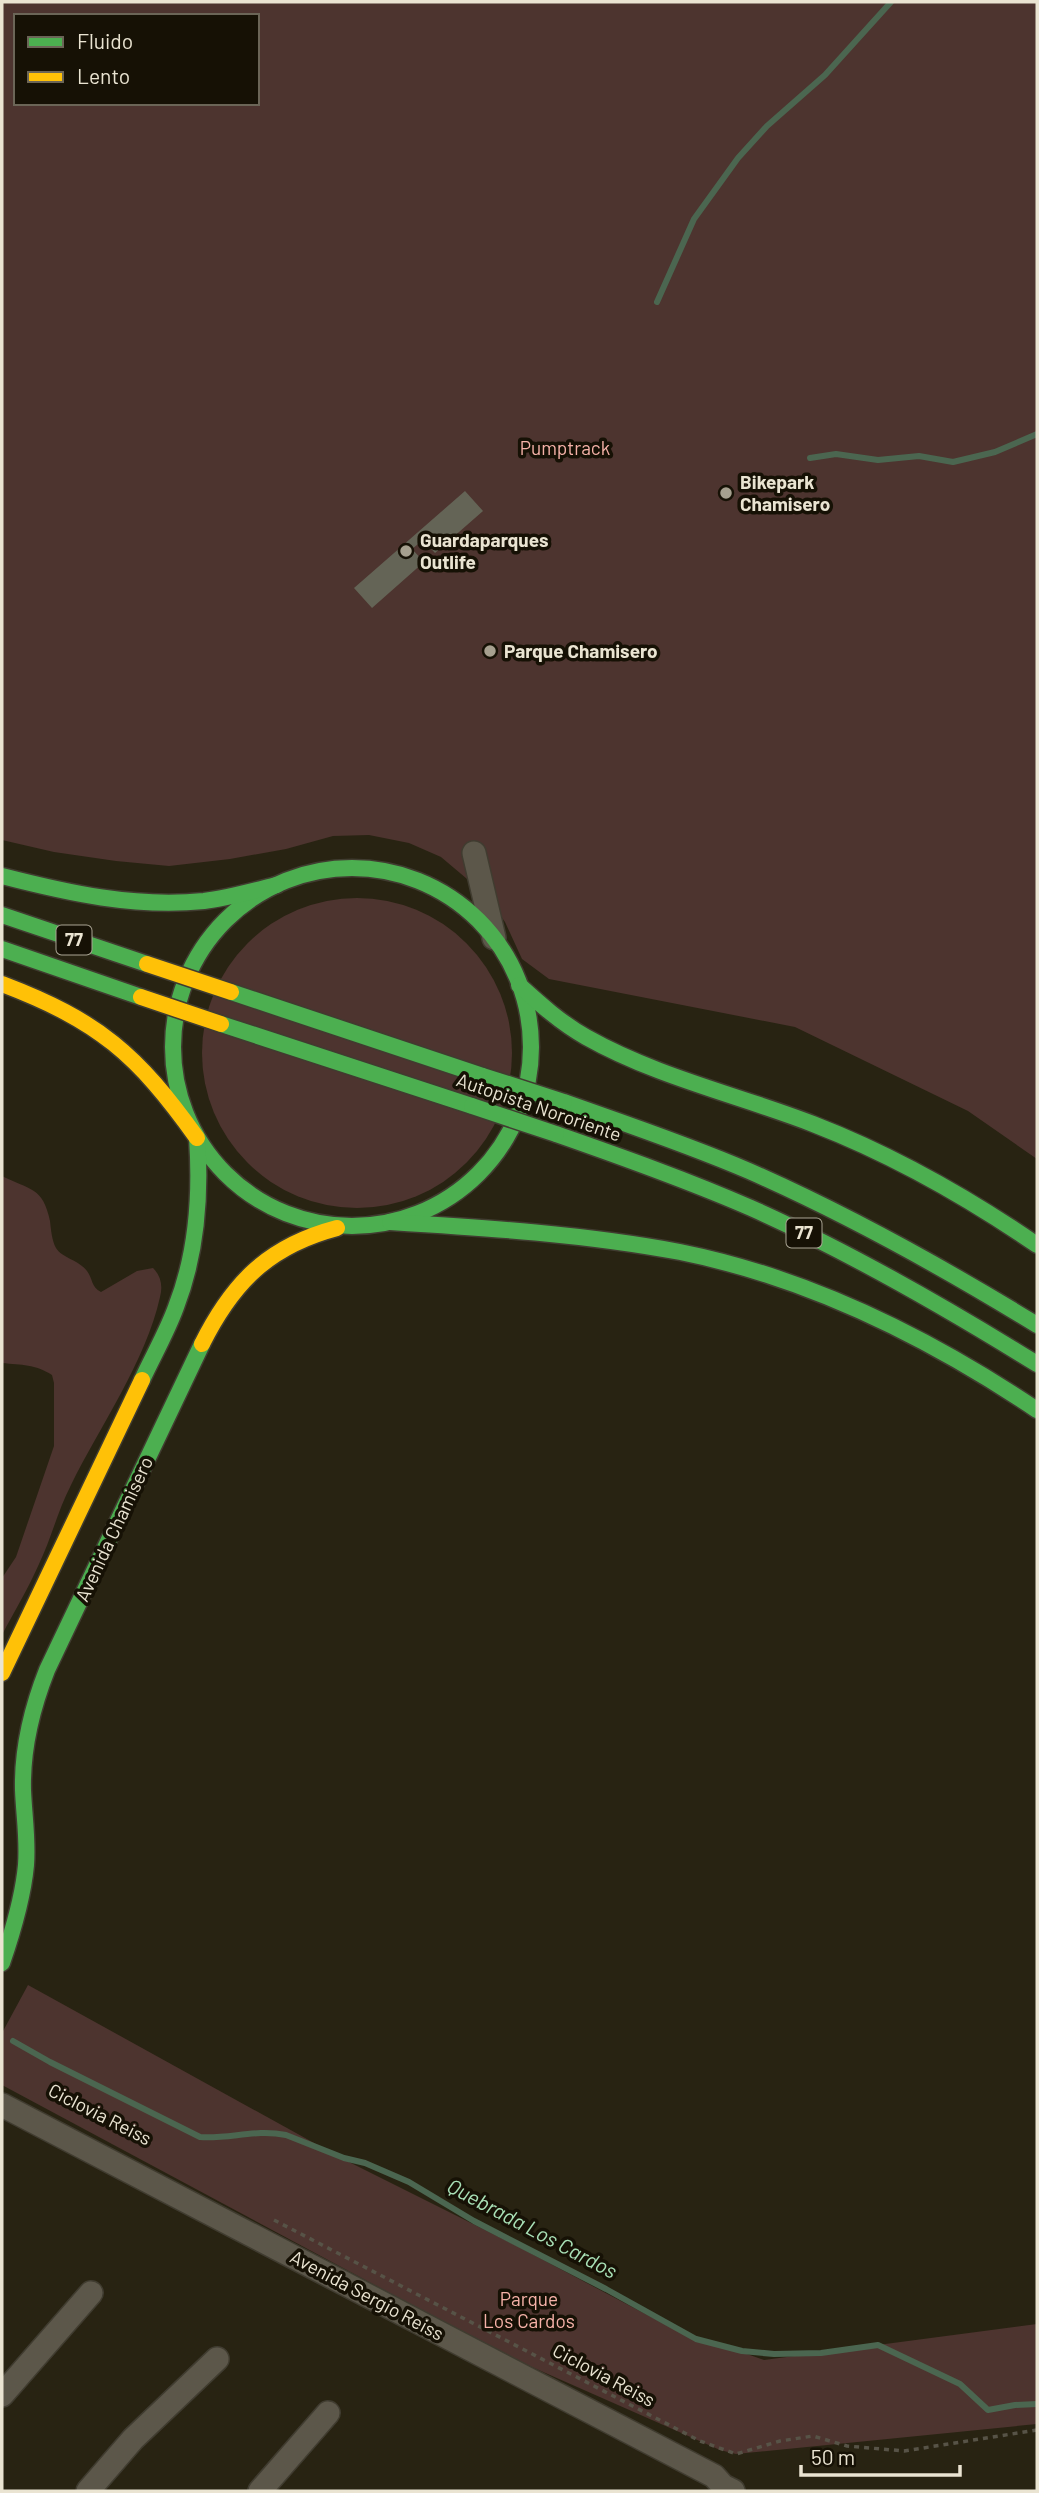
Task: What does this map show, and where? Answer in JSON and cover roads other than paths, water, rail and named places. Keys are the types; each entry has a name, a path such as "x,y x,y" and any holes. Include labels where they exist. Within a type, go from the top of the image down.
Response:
{"main road":[{"path":"2,876 73,894 127,901 202,901 277,885 321,871 354,868 381,870 432,887 476,918 509,960 519,985 529,1025 530,1067 524,1094 515,1120 502,1144 484,1167 464,1186 441,1202 390,1222"},
{"path":"197,1138 178,1092 174,1068 173,1043 181,994 190,971 218,930 255,897 277,885"},
{"name":"Autopista Nororiente","path":"2,915 564,1102 694,1149 795,1192 950,1273 1037,1325"},
{"name":"Autopista Nororiente","path":"2,950 556,1134 681,1179 794,1228 890,1276 1037,1364"},
{"path":"2,984 72,1014 117,1045 167,1095 215,1163 236,1184 260,1201 287,1214 316,1223 346,1226 390,1222 525,1230 618,1241 725,1262 769,1275 892,1324 982,1374 1037,1410"},
{"path":"519,985 554,1016 598,1045 655,1071 810,1123 875,1150 958,1194 1037,1245"},
{"name":"Avenida Chamisero","path":"2,1673 176,1308 195,1245 200,1170 197,1138"},
{"name":"Avenida Chamisero","path":"2,1963 26,1868 25,1746 37,1696 47,1670 203,1341 230,1294 263,1261 316,1233 346,1226"},
{"path":"6,1879 17,1909"}],"street":[{"path":"474,853 494,938"},
{"name":"Avenida Sergio Reiss","path":"2,2105 714,2476 726,2490"},
{"path":"2,2395 91,2293"},
{"path":"88,2491 133,2439 217,2359"},
{"path":"260,2491 328,2413"}],"waterway":[{"path":"657,302 694,219 738,158 767,126 825,75 891,2"},
{"path":"810,458 836,454 878,460 919,456 953,462 995,452 1037,434"},
{"name":"Quebrada Los Cardos","path":"13,2041 200,2137 264,2133 286,2135 409,2182 474,2221 696,2339 742,2351 774,2354 821,2353 878,2345 960,2384 988,2410 1037,2404"}],"place":[{"name":"Bikepark Chamisero","path":"726,493"},
{"name":"Guardaparques Outlife","path":"406,551"},
{"name":"Parque Chamisero","path":"490,651"}],"park label":[{"name":"Pumptrack","path":"565,448"},
{"name":"Parque Los Cardos","path":"529,2310"}]}
